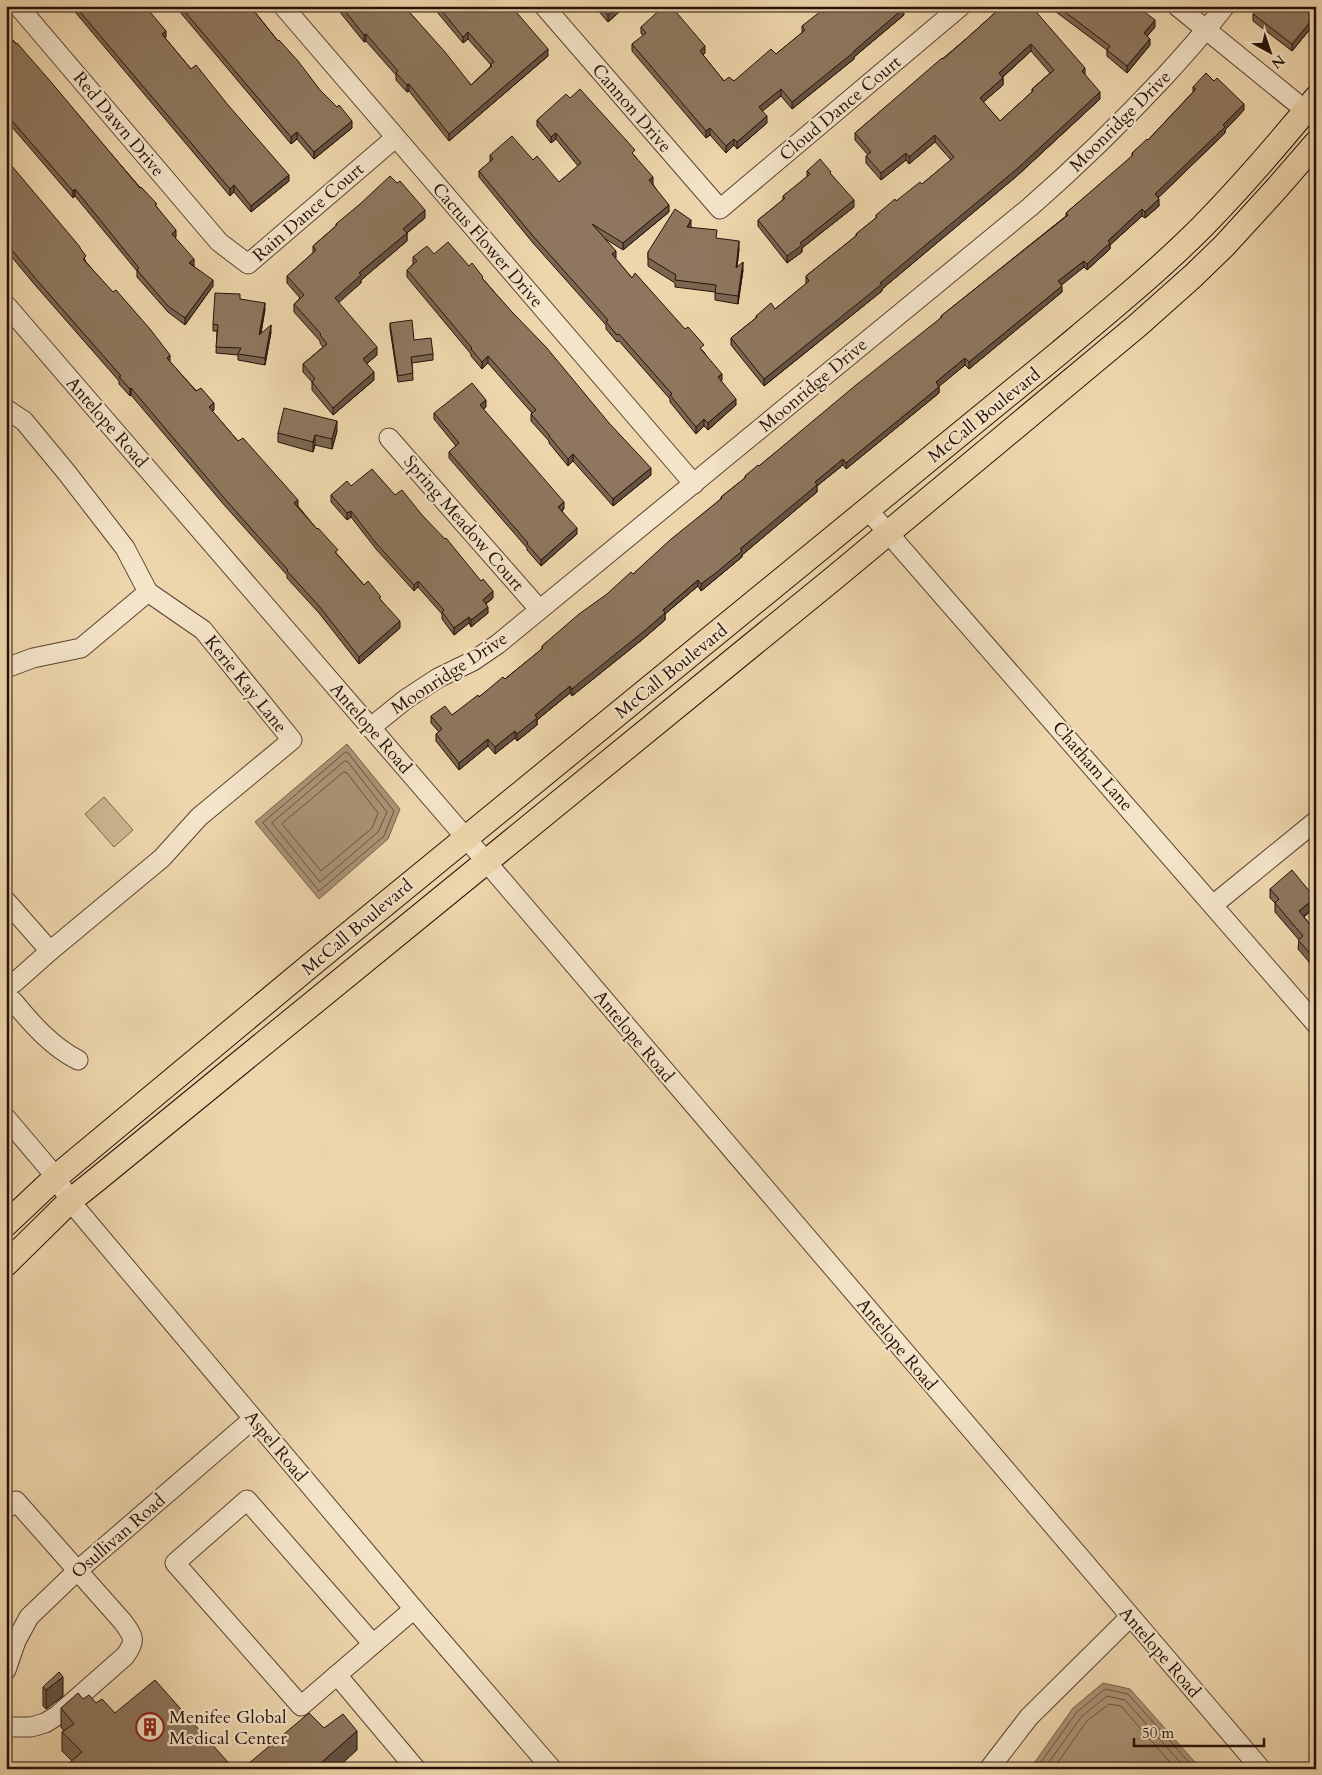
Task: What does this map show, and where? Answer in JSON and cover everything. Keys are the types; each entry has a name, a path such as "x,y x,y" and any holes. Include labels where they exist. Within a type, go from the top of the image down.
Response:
{"main road":[{"name":"McCall Boulevard","path":"6,1224 56,1177 466,838 1059,354 1166,262 1202,227 1312,109"},
{"name":"McCall Boulevard","path":"6,1264 70,1202 1123,338 1224,246 1278,188 1316,143"}],"street":[{"name":"Red Dawn Drive","path":"18,6 219,242"},
{"name":"Cactus Flower Drive","path":"283,6 694,484"},
{"name":"Cannon Drive","path":"544,6 720,210"},
{"name":"Cloud Dance Court","path":"720,210 960,6"},
{"path":"1177,6 1312,109"},
{"name":"Moonridge Drive","path":"370,728 406,699 438,678 473,661 498,644 1030,207 1079,164 1142,100 1207,30 1225,6"},
{"name":"Rain Dance Court","path":"219,242 248,264 395,138"},
{"name":"Antelope Road","path":"6,305 466,838 1261,1769"},
{"name":"Kerie Kay Lane","path":"6,409 24,420 84,496 124,548 148,592 203,630 292,740 199,817 162,858 50,951"},
{"name":"Spring Meadow Court","path":"389,438 539,609"},
{"name":"Chatham Lane","path":"868,510 1316,1024"},
{"path":"6,668 33,658 80,648 148,592"},
{"path":"1213,905 1316,821"},
{"path":"6,901 50,951 10,992 43,1033 66,1054 78,1060"},
{"name":"Aspel Road","path":"6,1118 56,1177 70,1202 414,1609 552,1769"},
{"name":"Osullivan Road","path":"6,1670 16,1641 29,1617 77,1571 253,1419"},
{"path":"6,1509 16,1500 123,1622 132,1635 133,1646 125,1656 58,1715 45,1723 31,1727 6,1727"},
{"path":"373,1644 247,1500 174,1563 301,1706 414,1609"},
{"path":"989,1769 1029,1717 1130,1617"},
{"path":"337,1676 416,1769"}],"shaded area":[{"path":"104,797 133,830 114,847 85,814"}],"water":[{"path":"347,744 400,809 388,839 319,899 255,822"},
{"path":"1103,1683 1130,1689 1201,1769 1030,1769 1073,1708"}],"building":[{"path":"75,6 145,6 166,31 162,34 191,69 196,65 289,175 251,206 234,185 230,189"},
{"path":"180,6 250,6 278,41 298,61 320,90 337,107 339,105 352,121 314,152 297,132 291,137"},
{"path":"341,6 404,6 445,52 471,85 494,62 468,32 463,37 438,6 511,6 548,49 449,134 409,84 407,85 396,73 398,71 366,34 364,35"},
{"path":"600,6 618,6 608,15"},
{"path":"664,6 671,6 705,46 700,51 724,81 729,77 734,81 771,49 776,54 805,30 802,26 821,11 824,13 832,6 902,6 904,8 854,52 792,102 781,89 759,107 767,116 737,142 734,139 726,146 710,128 706,131 632,44 646,33 641,27"},
{"path":"1001,6 1031,6 1085,68 1082,71 1100,92 1018,168 880,283 882,284 764,379 731,338 771,303 775,309 809,281 806,276 857,235 877,217 876,215 920,182 922,184 954,157 935,135 909,157 906,153 881,173 866,156 871,152 855,133","holes":["1031,44 1054,70 1000,121 980,98 1003,78 999,73"]},
{"path":"1057,6 1137,6 1155,20 1144,33 1150,39 1127,66 1107,50 1110,46"},
{"path":"1259,6 1316,6 1316,25 1311,21 1292,44 1253,14"},
{"path":"6,32 51,82 140,188 157,204 155,205 176,230 172,234 194,259 189,263 213,280 185,318 168,306 137,270 139,268 75,189 73,191 6,114"},
{"path":"1206,73 1214,81 1217,78 1244,104 1223,125 1225,127 1155,194 1159,199 1145,212 1142,209 1087,264 1084,261 1058,281 1062,286 969,362 965,358 936,382 939,387 846,463 843,459 815,482 817,485 740,549 742,551 701,584 698,580 663,610 665,613 643,632 572,689 570,686 535,715 537,718 517,734 515,731 495,747 488,739 459,763 436,734 442,729 431,716 445,706 452,715 478,695 479,697 503,677 505,679 543,648 542,646 579,614 607,594 631,572 633,574 758,465 1068,215 1066,213 1148,140 1196,89 1193,87"},
{"path":"580,89 635,150 632,153 653,177 649,180 669,205 623,243 592,224 616,251 612,254 632,278 635,273 685,329 688,327 704,345 700,348 722,374 718,377 736,399 708,423 704,419 696,427 670,395 672,394 619,334 617,335 606,322 608,320 533,236 479,171 493,159 490,155 512,136 533,160 537,156 559,182 581,163 556,133 551,137 537,120 566,94 570,98"},
{"path":"820,159 854,200 800,243 802,245 787,256 758,220 810,174 807,171"},
{"path":"11,165 80,247 86,256 83,259 113,292 116,290 150,329 170,355 167,358 196,391 201,388 214,403 209,407 238,441 243,438 298,500 294,503 338,550 335,552 364,585 368,581 381,597 379,598 400,621 359,657 319,606 131,388 119,377 121,376 6,243 6,168"},
{"path":"390,176 397,183 400,181 425,210 403,229 407,233 359,273 361,275 335,298 377,347 363,359 374,372 333,408 312,382 315,379 303,364 327,344 321,334 294,304 304,295 287,276 316,250 313,246"},
{"path":"675,209 691,220 687,227 717,230 716,238 739,241 736,268 743,262 738,296 715,293 716,285 675,280 676,275 648,258 648,252"},
{"path":"448,242 469,266 472,263 482,278 546,347 609,423 651,468 613,499 573,454 568,459 531,414 536,410 488,356 482,362 407,270 417,261 413,257 427,246 434,254"},
{"path":"215,293 240,294 240,299 265,303 259,335 271,325 265,358 238,354 241,348 216,347 218,325 213,324"},
{"path":"412,320 414,340 431,338 433,354 411,357 413,373 398,376 390,323"},
{"path":"472,383 486,400 480,405 564,502 558,507 577,528 541,560 449,452 459,443 434,413"},
{"path":"284,408 337,421 332,439 315,435 313,442 278,433"},
{"path":"372,469 395,495 402,490 422,515 446,538 481,581 483,579 493,591 483,600 488,607 471,620 469,617 454,628 442,612 444,610 418,581 414,585 376,543 351,511 347,513 331,495 347,481 351,486"},
{"path":"1292,870 1315,898 1299,911 1316,932 1316,960 1298,940 1303,936 1275,903 1279,899 1270,889"},
{"path":"59,1672 63,1677 46,1690 43,1687"},
{"name":"Menifee Global Medical Center","path":"155,1680 234,1769 62,1769 82,1752 62,1732 74,1724 61,1708 78,1693 83,1699 89,1695 96,1703 102,1699 115,1713"},
{"path":"309,1713 324,1728 343,1714 357,1731 314,1769 242,1769"}],"place":[{"name":"Menifee Global Medical Center","path":"150,1727"}]}
